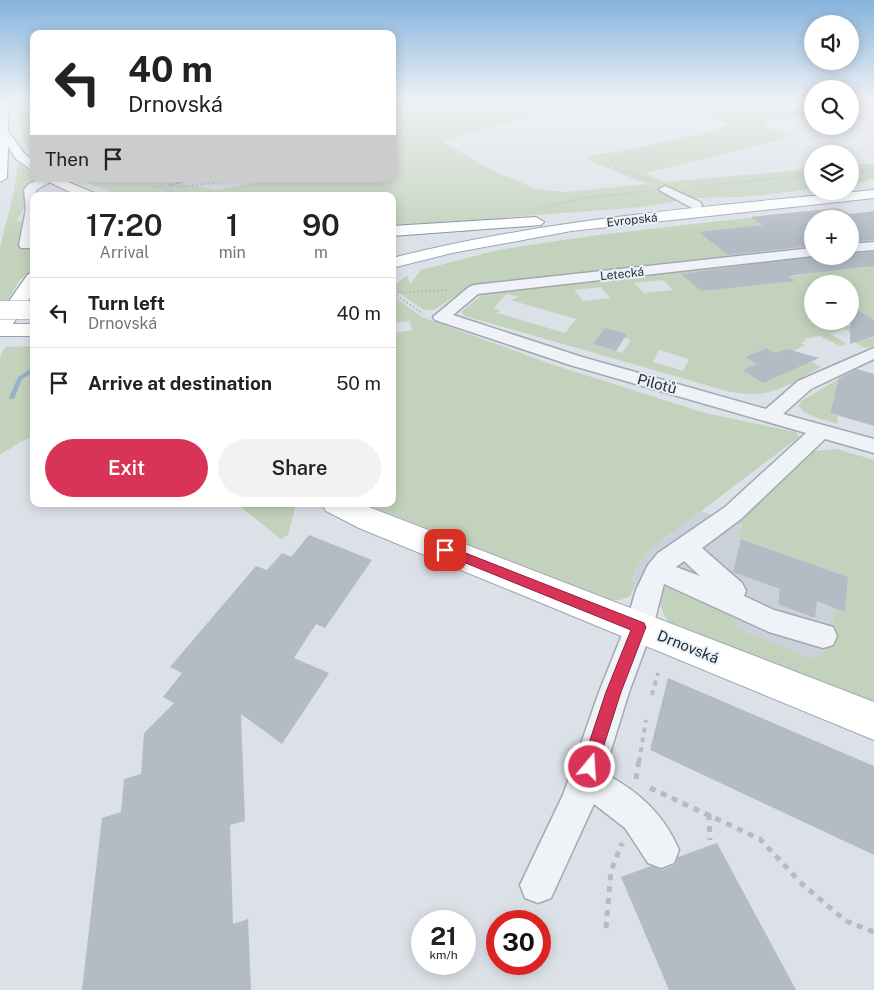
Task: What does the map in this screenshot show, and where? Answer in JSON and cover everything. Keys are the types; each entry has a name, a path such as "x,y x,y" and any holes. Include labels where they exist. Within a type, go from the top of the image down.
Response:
{"main road":[{"path":"0,178 3,146"},
{"path":"13,146 20,156 30,165"},
{"path":"57,182 80,192"},
{"path":"859,187 874,186"},
{"name":"Evropská","path":"396,247 465,232 536,222 804,193"},
{"name":"Evropská","path":"396,262 489,239 545,230 874,194"},
{"path":"396,231 536,222"},
{"path":"0,330 30,284"},
{"path":"0,310 30,310"},
{"path":"0,330 30,330"},
{"name":"Drnovská","path":"342,507 369,520 874,721"}],"street":[{"path":"30,192 33,186 43,182"},
{"path":"665,189 696,205"},
{"path":"26,244 30,221"},
{"path":"859,247 874,246"},
{"name":"Letecká","path":"474,290 804,253"},
{"path":"441,317 474,290"},
{"name":"Pilotů","path":"441,317 576,362 771,415 874,446"},
{"path":"771,415 783,399 810,382 874,353"},
{"path":"538,885 578,802 614,692 639,627 649,590 657,572 667,560 733,513 822,430"},
{"path":"685,547 733,591"},
{"path":"657,572 676,577 770,620 823,636"},
{"path":"585,781 620,799 642,820 661,850"}],"path":[{"path":"662,146 625,155 611,161 618,169 659,184 665,189 804,176"},
{"path":"859,171 874,170"},
{"path":"144,182 172,192"},
{"path":"152,186 181,188 222,182"},
{"path":"396,293 474,290"},
{"path":"396,295 419,312 441,317"},
{"path":"652,695 658,673"},
{"path":"638,787 634,778 646,720"},
{"path":"634,778 650,788 760,839 802,884 846,921 874,932"},
{"path":"709,814 710,840"},
{"path":"606,928 611,871 623,839"}],"shaded area":[{"path":"701,511 742,523 737,537 848,577 845,612 835,608 827,648 816,661 736,628 740,614 671,582 663,585 661,598 629,581 639,562 646,557 643,555"}],"green space":[{"path":"396,146 450,146 494,171 536,189 566,192 647,184 587,160 587,156 645,146 756,146 645,173 664,182 804,170 804,190 741,197 695,198 642,207 396,226 396,192 111,192 85,182 173,182 216,190 259,182 396,182"},
{"path":"18,162 30,173 30,182 32,182 25,188 27,204 17,220 23,222 20,246 30,247 30,271 20,280 6,303 0,302 0,247 14,192"},
{"path":"874,163 874,179 859,183 859,165"},
{"path":"791,213 801,219 804,218 804,247 472,285 434,310 424,310 396,291 396,284 407,275 410,284 421,270 498,250 598,235"},
{"path":"874,250 874,320 859,311 859,275 804,275 804,330 842,330 830,334 847,344 840,346 820,336 804,339 806,341 801,343 805,345 793,351 821,367 786,386 766,393 755,394 727,391 465,316 461,312 484,293 804,258 804,264 781,267 794,276 821,272 811,265 834,265 841,270 867,267 859,262 859,252","holes":["663,280 673,290 644,293 634,283","601,287 610,298 583,301 574,290","507,294 520,297 510,300 576,319 565,333 497,313 500,310 493,308","624,338 631,340 622,353 593,344","766,348 789,361 757,364 745,357","659,350 689,359 683,371 653,362"]},
{"path":"396,298 422,317 551,364 705,413 796,432 799,437 644,554 646,557 639,562 630,581 636,584 630,596 620,600 609,600 373,507 396,507 396,333 412,330 409,321 396,323"},
{"path":"847,330 855,330 869,338 874,337 874,346 865,348 855,342 862,339"},
{"path":"30,346 30,438 22,441 0,455 0,357 5,347"},
{"path":"844,376 870,406 834,396 830,413 838,416 837,424 814,417 804,412 799,406 801,401"},
{"path":"837,449 874,460 874,702 670,624 664,614 661,603 663,592 671,582 740,614 736,628 816,660 827,648 835,608 845,611 848,577 737,537 742,524 736,522 813,451"},
{"path":"241,507 295,507 288,535 281,539"}],"building":[{"path":"838,208 842,210 819,210"},
{"path":"874,211 874,240 859,241 859,213"},
{"path":"804,212 804,247 728,255 699,232 763,225 751,217"},
{"path":"874,252 874,266 787,276 795,281 701,291 681,274 804,257 804,265 859,265 859,253"},
{"path":"859,311 874,320 874,336 850,344 850,330 859,330"},
{"path":"605,328 627,334 616,351 593,344"},
{"path":"766,348 775,353 787,349 819,358 763,383 743,370 757,364 745,357"},
{"path":"857,369 874,374 874,426 830,413 839,378"},
{"path":"309,535 372,560 325,628 316,624 294,658 329,673 282,744 241,714 245,821 230,825 233,924 248,919 251,990 82,990 102,818 121,812 124,779 141,774 144,733 174,703 163,697 182,673 170,667 256,566 267,570 282,553 291,557"},
{"path":"741,539 848,577 845,612 817,601 815,618 778,604 780,589 733,572"},
{"path":"668,678 874,766 874,855 650,750"},
{"path":"717,843 796,990 669,990 621,877 651,866 662,870 675,865 678,857"}],"waterway":[{"path":"169,185 182,182"},
{"path":"12,398 20,378 30,372"}],"route":[{"path":"445,550 639,627 614,692 590,767"}]}
